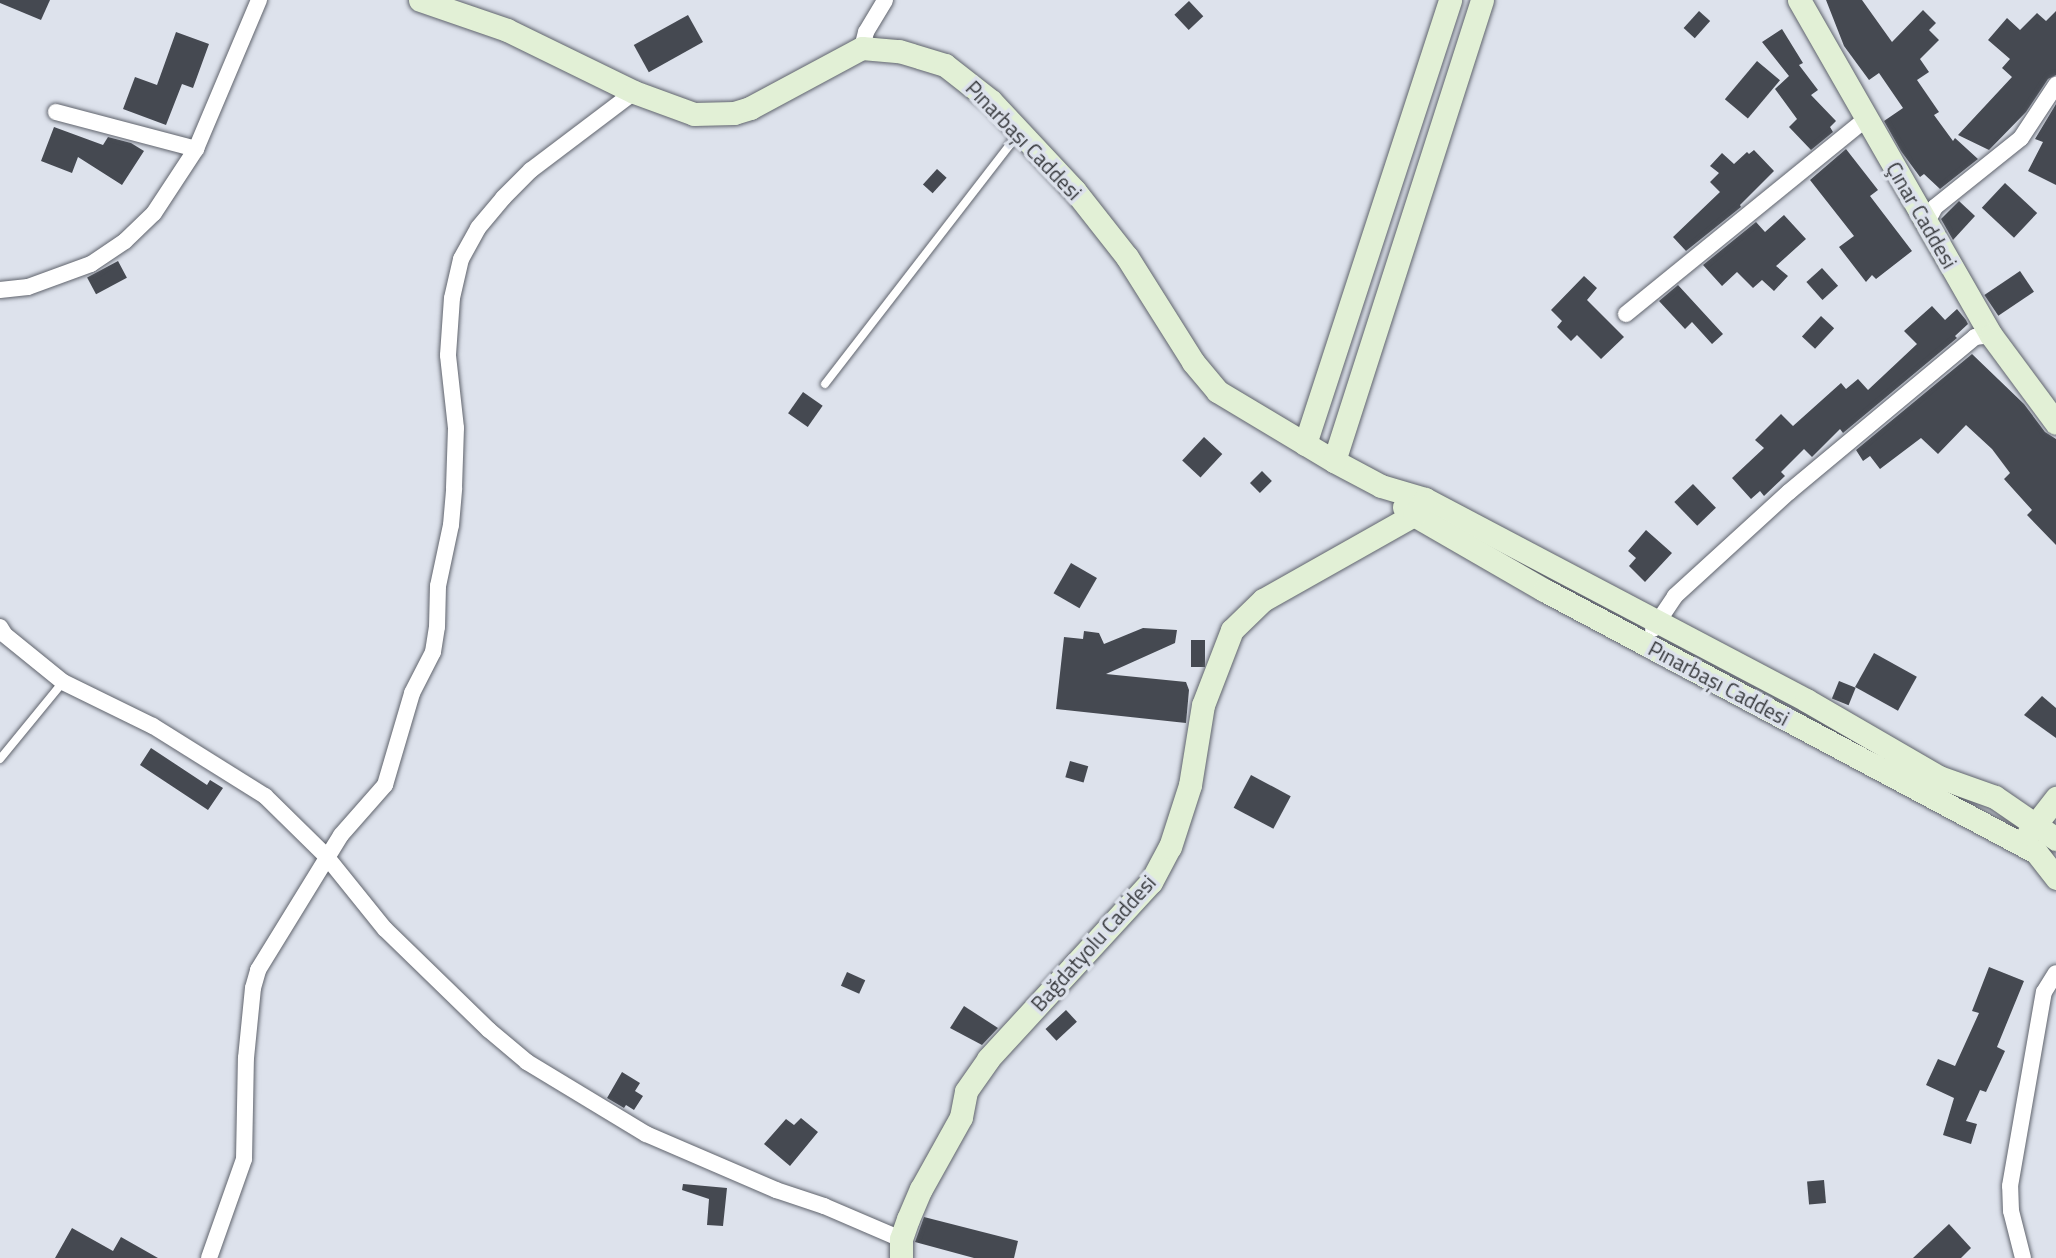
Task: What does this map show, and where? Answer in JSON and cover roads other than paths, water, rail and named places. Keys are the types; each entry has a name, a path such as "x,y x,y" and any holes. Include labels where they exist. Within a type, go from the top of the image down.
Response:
{"street":[{"path":"0,290 28,287 91,264 125,242 154,213 196,149 259,0"},
{"path":"419,0 507,30 634,92 694,114 734,113 750,108 862,48 866,32 886,0"},
{"path":"1305,444 1450,0"},
{"path":"1334,461 1482,0"},
{"name":"Çınar Caddesi","path":"1799,0 1991,335 2056,423"},
{"name":"Pınarbaşı Caddesi","path":"862,48 899,51 945,65 981,92 1021,131 1075,191 1127,257 1205,379 1241,407 1420,507 1655,622 1806,700 1939,777 1995,797 2056,839"},
{"path":"1926,224 1934,207 2021,138 2056,85"},
{"path":"209,1258 244,1158 246,1058 255,979 326,856 385,785 412,693 433,652 437,627 438,586 451,525 454,488 456,428 448,355 452,298 461,259 478,228 521,179 634,92"},
{"path":"56,112 196,149"},
{"path":"1626,314 1866,119"},
{"path":"1647,644 1655,622 1675,596 1789,492 1975,337 1991,335"},
{"name":"Pınarbaşı Caddesi","path":"1420,507 1647,644 2036,852 2056,878"},
{"name":"Bağdatyolu Caddesi","path":"901,1248 921,1189 961,1117 966,1091 988,1059 1152,883 1181,821 1203,705 1232,630 1263,600 1420,507"},
{"path":"0,627 63,682 153,726 265,796 326,856 385,929 489,1030 527,1062 646,1133 901,1248"},
{"path":"2021,844 2056,798"},
{"path":"2023,1258 2011,1211 2010,1186 2044,992 2056,972"}],"lane":[{"path":"825,384 1021,131"},
{"path":"0,759 63,682"}]}
